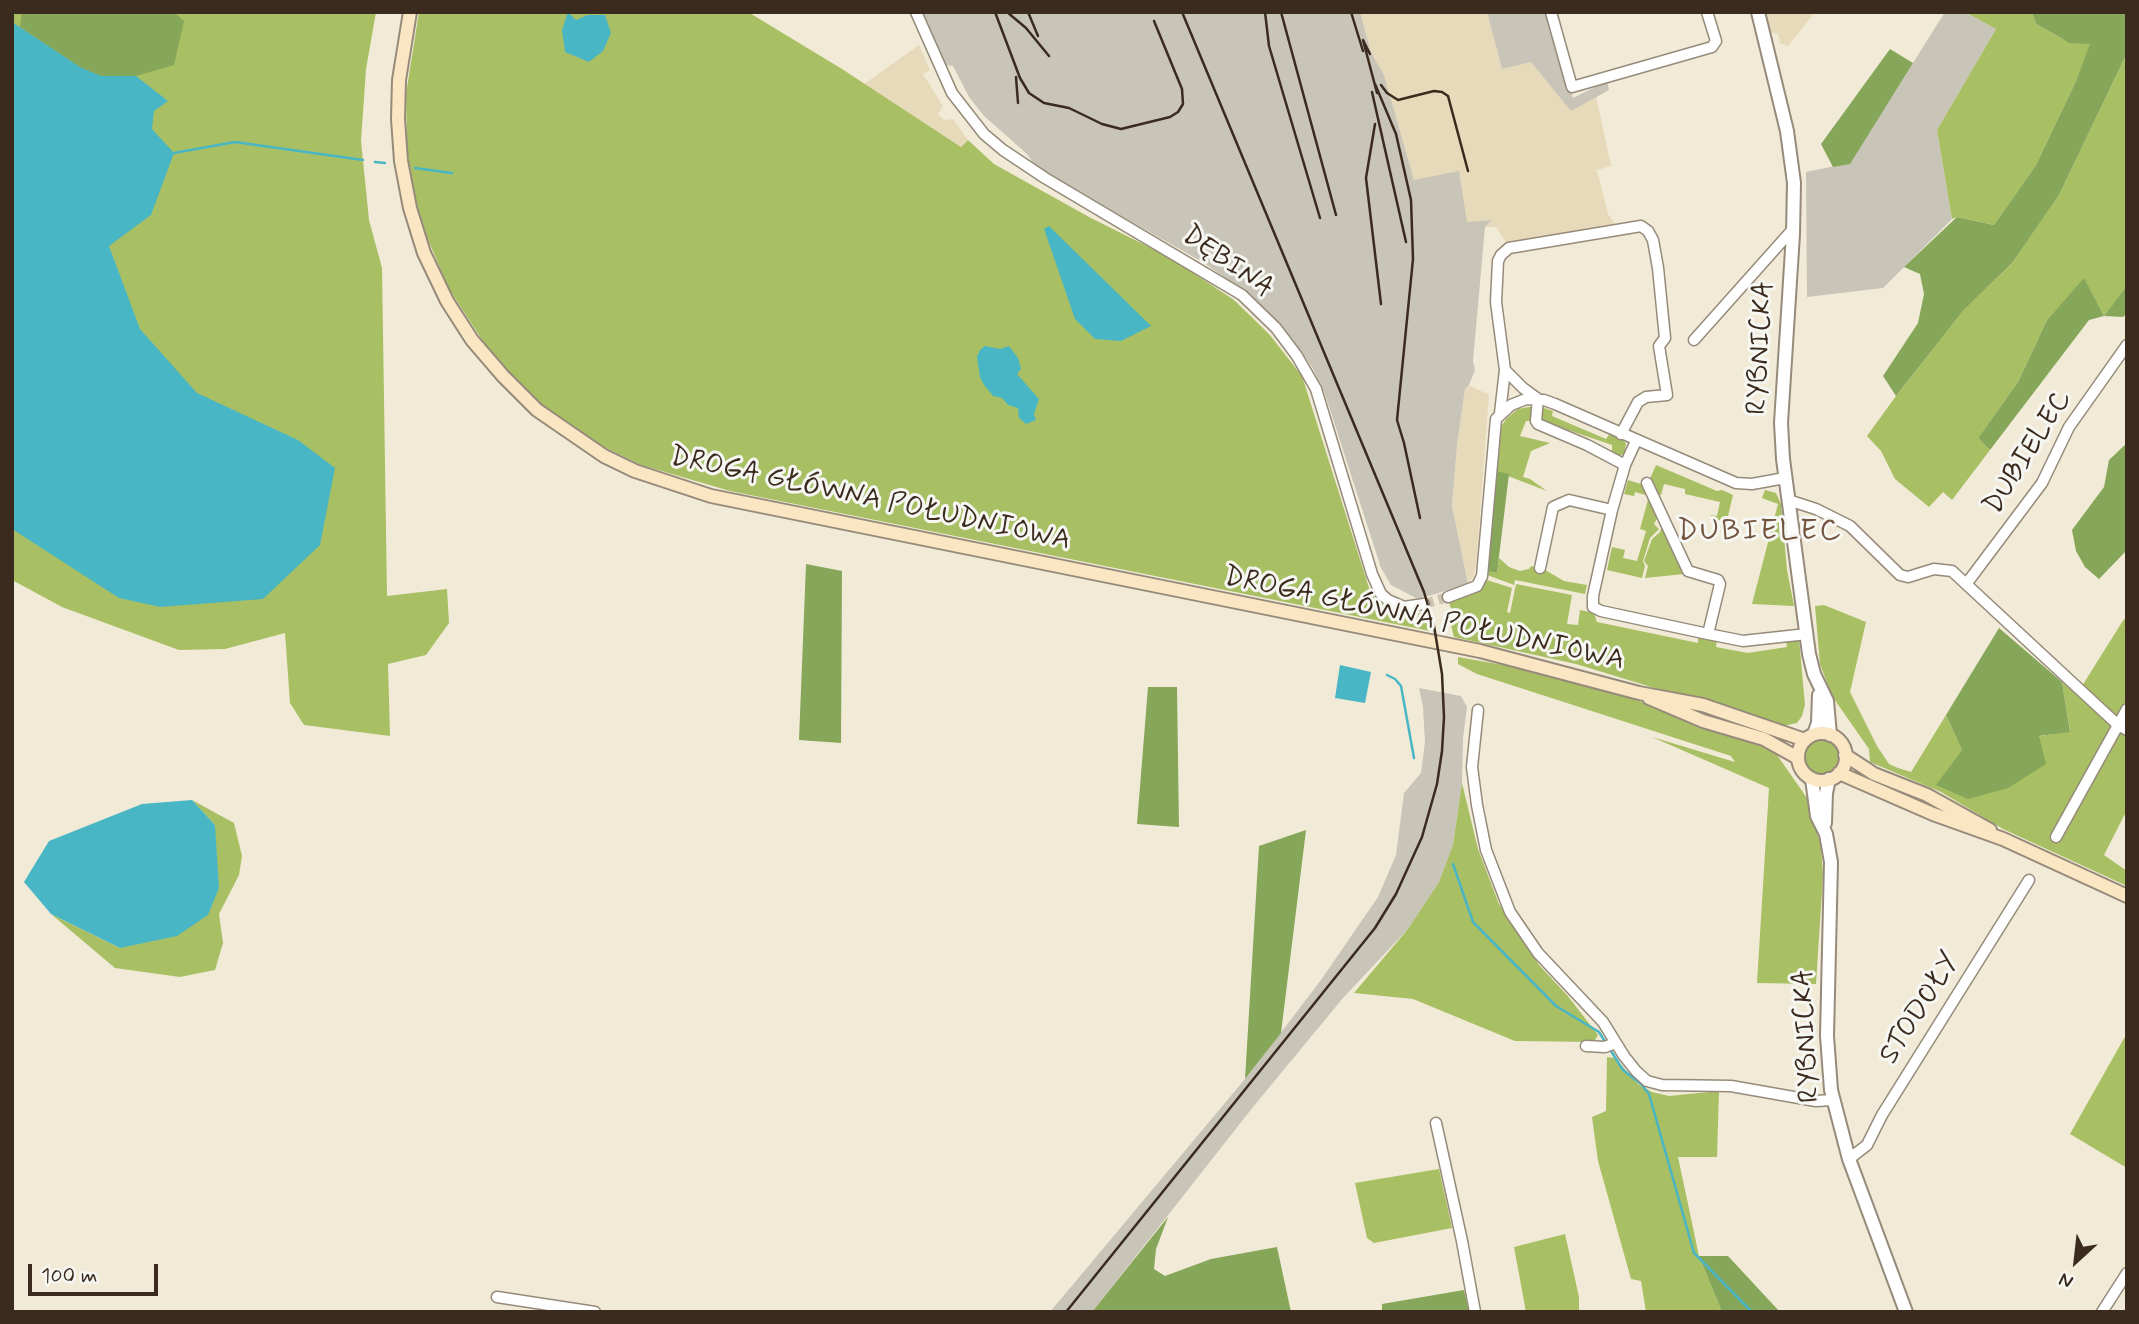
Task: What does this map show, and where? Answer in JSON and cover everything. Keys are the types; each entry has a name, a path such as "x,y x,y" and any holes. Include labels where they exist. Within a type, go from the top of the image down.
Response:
{"main road":[{"name":"DROGA GŁÓWNA POŁUDNIOWA","path":"410,12 399,80 398,119 403,173 410,208 424,253 453,311 472,340 503,376 537,410 604,456 635,471 711,496 1454,646 1535,664 1639,693 1703,705 1810,737"},
{"name":"DROGA GŁÓWNA POŁUDNIOWA","path":"1639,693 1703,721 1764,739 1798,758"},
{"path":"1834,776 1844,765 1845,755 1841,743 1830,735 1810,737 1800,747 1798,758 1803,772 1812,779 1834,776 2003,839 2127,896"},
{"path":"1845,755 1874,774 1941,802 2003,839"}],"street":[{"name":"DĘBINA","path":"916,12 952,93 984,134 1003,150 1045,177 1242,295 1276,328 1297,356 1316,389 1372,574 1381,594 1404,607 1424,604"},
{"path":"1551,12 1572,87 1712,47 1716,41 1707,12"},
{"name":"RYBNICKA","path":"1758,12 1787,131 1794,183 1781,423 1785,478 1811,661 1827,701 1830,735"},
{"path":"1448,597 1477,586 1482,576 1493,429 1500,413 1505,370 1496,302 1498,261 1509,248 1641,226 1648,231 1653,240 1658,268 1665,338 1659,346 1667,395 1646,397 1638,402 1622,434"},
{"path":"1694,340 1793,229"},
{"name":"DUBIELEC","path":"1967,583 2042,483 2069,427 2127,345"},
{"path":"1505,370 1538,400"},
{"path":"1500,413 1526,399 1538,400 1555,404 1736,483 1752,484 1785,478"},
{"path":"1538,400 1538,424 1587,444 1625,465"},
{"path":"1636,441 1625,465 1612,510 1593,607 1601,611 1743,641 1807,634"},
{"path":"1647,483 1688,571 1718,580 1720,584 1708,634"},
{"path":"1540,568 1553,507 1569,500 1612,510"},
{"path":"1788,500 1816,509 1850,526 1900,575 1908,577 1934,569 1952,571 2122,728"},
{"name":"RYBNICKA","path":"1810,737 1818,723 1820,688"},
{"path":"2056,837 2122,728 2127,709"},
{"path":"1478,710 1472,755 1473,780 1486,850 1504,899 1528,941 1603,1022 1611,1045 1654,1084 1731,1086 1816,1101 1833,1100"},
{"name":"RYBNICKA","path":"1834,776 1825,807 1825,830 1831,862 1827,1036 1833,1100 1849,1159 1906,1312"},
{"name":"RYBNICKA","path":"1812,779 1816,790 1817,816 1825,830"},
{"name":"STODOŁY","path":"1849,1159 1867,1145 1882,1115 2029,880"},
{"path":"1586,1046 1611,1045"},
{"path":"1436,1123 1475,1312"},
{"path":"2102,1312 2127,1273"},
{"path":"497,1297 595,1312"}],"shaded area":[{"path":"922,12 1360,12 1371,52 1384,75 1414,180 1459,171 1467,222 1492,220 1485,227 1473,361 1475,370 1465,389 1452,506 1468,584 1418,599 1391,585 1381,568 1325,394 1312,367 1293,340 1247,293 1204,263 1037,168 1027,154 984,116 969,97 953,66 945,65"},
{"path":"1360,12 1487,12 1502,69 1531,61 1570,108 1596,96 1611,166 1597,170 1608,214 1615,224 1507,244 1496,227 1485,227 1491,221 1467,222 1414,180 1384,75 1371,52"},
{"path":"1487,12 1546,12 1573,98 1607,81 1609,90 1571,111 1531,62 1502,69"},
{"path":"1765,12 1815,12 1788,46 1780,43 1778,34 1770,32"},
{"path":"1945,12 1965,12 1996,29 1937,130 1952,219 1883,288 1807,297 1806,172 1850,163"},
{"path":"919,45 930,70 923,74 943,106 938,114 944,120 953,119 968,140 961,147 864,84"},
{"path":"1469,385 1489,395 1476,566 1468,584 1452,506 1457,445 1465,389"},
{"path":"1419,688 1461,696 1467,707 1462,783 1453,845 1439,882 1408,929 1343,998 1253,1107 1092,1312 1050,1312 1250,1073 1321,980 1378,897 1396,855 1404,793 1421,773 1425,742"}],"green space":[{"path":"12,12 376,12 366,69 361,141 369,220 382,268 387,596 447,589 449,623 426,655 388,664 390,736 304,725 290,703 285,633 225,649 179,650 62,607 12,580"},
{"path":"22,12 174,12 184,21 174,65 136,76 101,76 80,67 20,27"},
{"path":"419,12 748,12 842,69 961,147 968,140 994,164 1089,217 1169,257 1234,300 1269,334 1302,376 1370,591 1381,604 1413,614 1426,612 1430,631 730,491 641,465 602,446 542,405 514,380 486,346 449,289 426,235 413,191 407,148 406,94"},
{"path":"1965,12 2032,12 2036,24 2063,39 2091,44 2036,165 1994,225 1957,217 1952,219 1937,130 1996,29"},
{"path":"2032,12 2127,12 2127,53 2059,195 2013,262 1963,311 1896,396 1883,376 1918,323 1924,294 1920,274 1904,267 1957,217 1994,225 2036,165 2076,81 2090,44 2069,43 2036,24"},
{"path":"1890,49 1913,63 1850,164 1833,167 1821,144"},
{"path":"2127,53 2127,285 2104,316 2084,279 2047,320 2018,382 1978,438 1990,450 1952,500 1943,492 1929,507 1895,479 1881,451 1867,436 1963,311 2013,262 2059,195"},
{"path":"2084,278 2104,316 2089,320 1990,450 1978,438 2018,382 2047,320"},
{"path":"2127,285 2127,313 2123,317 2104,316"},
{"path":"1534,406 1533,421 1526,421 1520,436 1550,443 1531,451 1523,477 1547,491 1495,471 1502,425 1518,409"},
{"path":"1541,407 1553,411 1552,416 1606,439 1610,433 1623,439 1626,444 1624,454 1619,456 1612,453 1612,445 1542,421"},
{"path":"2127,443 2127,550 2099,579 2085,567 2076,551 2072,530 2104,487 2109,460"},
{"path":"1656,465 1733,495 1728,516 1713,523 1711,515 1717,516 1720,502 1685,494 1685,489 1664,484 1661,495 1656,494 1649,481"},
{"path":"1495,471 1509,474 1497,573 1487,571"},
{"path":"1628,480 1644,485 1649,496 1635,492 1634,496 1624,494"},
{"path":"1765,490 1776,493 1781,504 1787,570 1794,606 1752,604 1778,504 1762,498"},
{"path":"1649,496 1658,517 1654,524 1659,529 1650,538 1643,561 1645,566 1642,578 1607,570 1612,547 1625,550 1623,558 1637,561 1646,531 1640,529"},
{"path":"1662,526 1684,574 1645,578 1648,566 1644,561 1652,539"},
{"path":"1499,558 1509,567 1520,571 1531,566 1564,581 1587,585 1585,594 1515,580 1514,585 1487,575 1487,571 1497,573"},
{"path":"806,564 842,571 841,743 799,740"},
{"path":"1487,580 1512,588 1507,612 1510,613 1516,584 1572,595 1567,624 1578,625 1580,610 1594,613 1597,622 1698,643 1698,635 1717,639 1716,647 1748,653 1787,647 1786,640 1799,639 1805,705 1802,716 1797,723 1783,726 1702,699 1661,690 1576,664 1454,637 1450,621 1455,619 1449,603 1478,592"},
{"path":"1824,605 1866,622 1850,692 1877,746 1889,764 1898,768 1911,772 1946,715 1962,750 2070,731 2062,682 2111,726 2127,736 2127,810 2104,855 2127,871 2127,886 2003,829 1941,792 1870,762 1869,749 1832,696 1820,664 1815,606"},
{"path":"2124,619 2127,621 2127,699 2117,716 2082,686"},
{"path":"1999,628 2062,682 2070,732 2039,736 2046,764 2008,788 1968,799 1936,785 1962,750 1946,715"},
{"path":"1458,657 1531,670 1612,690 1706,728 1766,743 1809,801 1821,847 1823,875 1816,984 1757,983 1769,788 1652,737 1735,762 1731,756 1477,674 1458,664"},
{"path":"1148,687 1177,687 1179,827 1137,824"},
{"path":"1822,739 1835,744 1840,757 1835,770 1822,775 1809,770 1804,757 1809,744"},
{"path":"1462,783 1478,849 1499,904 1539,965 1598,1035 1594,1042 1515,1041 1413,999 1354,993 1408,929 1439,882 1453,845"},
{"path":"192,800 234,823 242,856 239,875 219,914 223,943 215,970 180,977 115,968 51,914 120,948 215,825"},
{"path":"1306,830 1281,1033 1245,1079 1259,846"},
{"path":"2127,1033 2127,1168 2070,1134"},
{"path":"1607,1057 1615,1058 1638,1084 1652,1092 1669,1096 1719,1091 1717,1157 1678,1157 1699,1256 1722,1312 1646,1312 1641,1281 1631,1279 1598,1161 1592,1117 1606,1111"},
{"path":"1439,1169 1452,1228 1374,1243 1367,1238 1355,1183"},
{"path":"1168,1217 1156,1249 1154,1269 1165,1276 1211,1259 1277,1247 1291,1312 1092,1312"},
{"path":"1565,1234 1579,1297 1579,1312 1526,1312 1514,1247"},
{"path":"1699,1256 1728,1256 1780,1312 1722,1312"},
{"path":"1464,1290 1469,1312 1382,1312 1382,1304"}],"water":[{"path":"568,12 576,20 588,15 605,15 611,33 603,51 589,62 565,52 562,30"},
{"path":"12,22 80,67 101,76 136,76 168,101 154,111 152,129 174,153 151,215 109,246 140,329 197,393 298,440 335,468 320,545 263,599 160,607 119,598 12,529"},
{"path":"1049,226 1151,326 1121,341 1095,339 1075,319 1044,229"},
{"path":"985,346 1000,349 1009,346 1018,358 1021,369 1017,374 1039,399 1034,414 1036,420 1026,424 1019,418 1018,408 993,396 984,385 977,357"},
{"path":"1340,665 1371,672 1365,703 1335,698"},
{"path":"192,800 215,825 219,888 208,915 177,936 120,948 51,914 24,882 49,841 142,804"}],"waterway":[{"path":"174,153 235,142 363,160"},
{"path":"375,162 385,163"},
{"path":"415,168 452,173"},
{"path":"1387,675 1401,686 1414,758"},
{"path":"1453,864 1473,922 1556,1006 1599,1032 1623,1070 1649,1094 1694,1253 1752,1312"}],"tunnel":[{"path":"1424,604 1448,597"}],"railway":[{"path":"995,12 1020,78 1029,93 1044,103 1069,108 1102,124 1121,129 1170,117 1178,112 1183,104 1182,89 1154,21"},
{"path":"1007,12 1026,28 1049,56"},
{"path":"1028,12 1038,36"},
{"path":"1066,1312 1375,928 1396,894 1422,837 1437,784 1442,751 1442,674 1434,626 1424,592 1182,12"},
{"path":"1265,12 1269,46 1320,218"},
{"path":"1281,12 1336,215"},
{"path":"1351,12 1363,51"},
{"path":"1370,54 1363,40 1377,93"},
{"path":"1016,77 1018,103"},
{"path":"1375,84 1396,134 1411,200 1413,259 1397,420 1420,518"},
{"path":"1381,85 1398,100 1434,91 1448,96 1468,171"},
{"path":"1372,92 1406,242"},
{"path":"1375,124 1366,178 1381,304"}],"district":[{"name":"DUBIELEC","path":"1760,533"}]}
